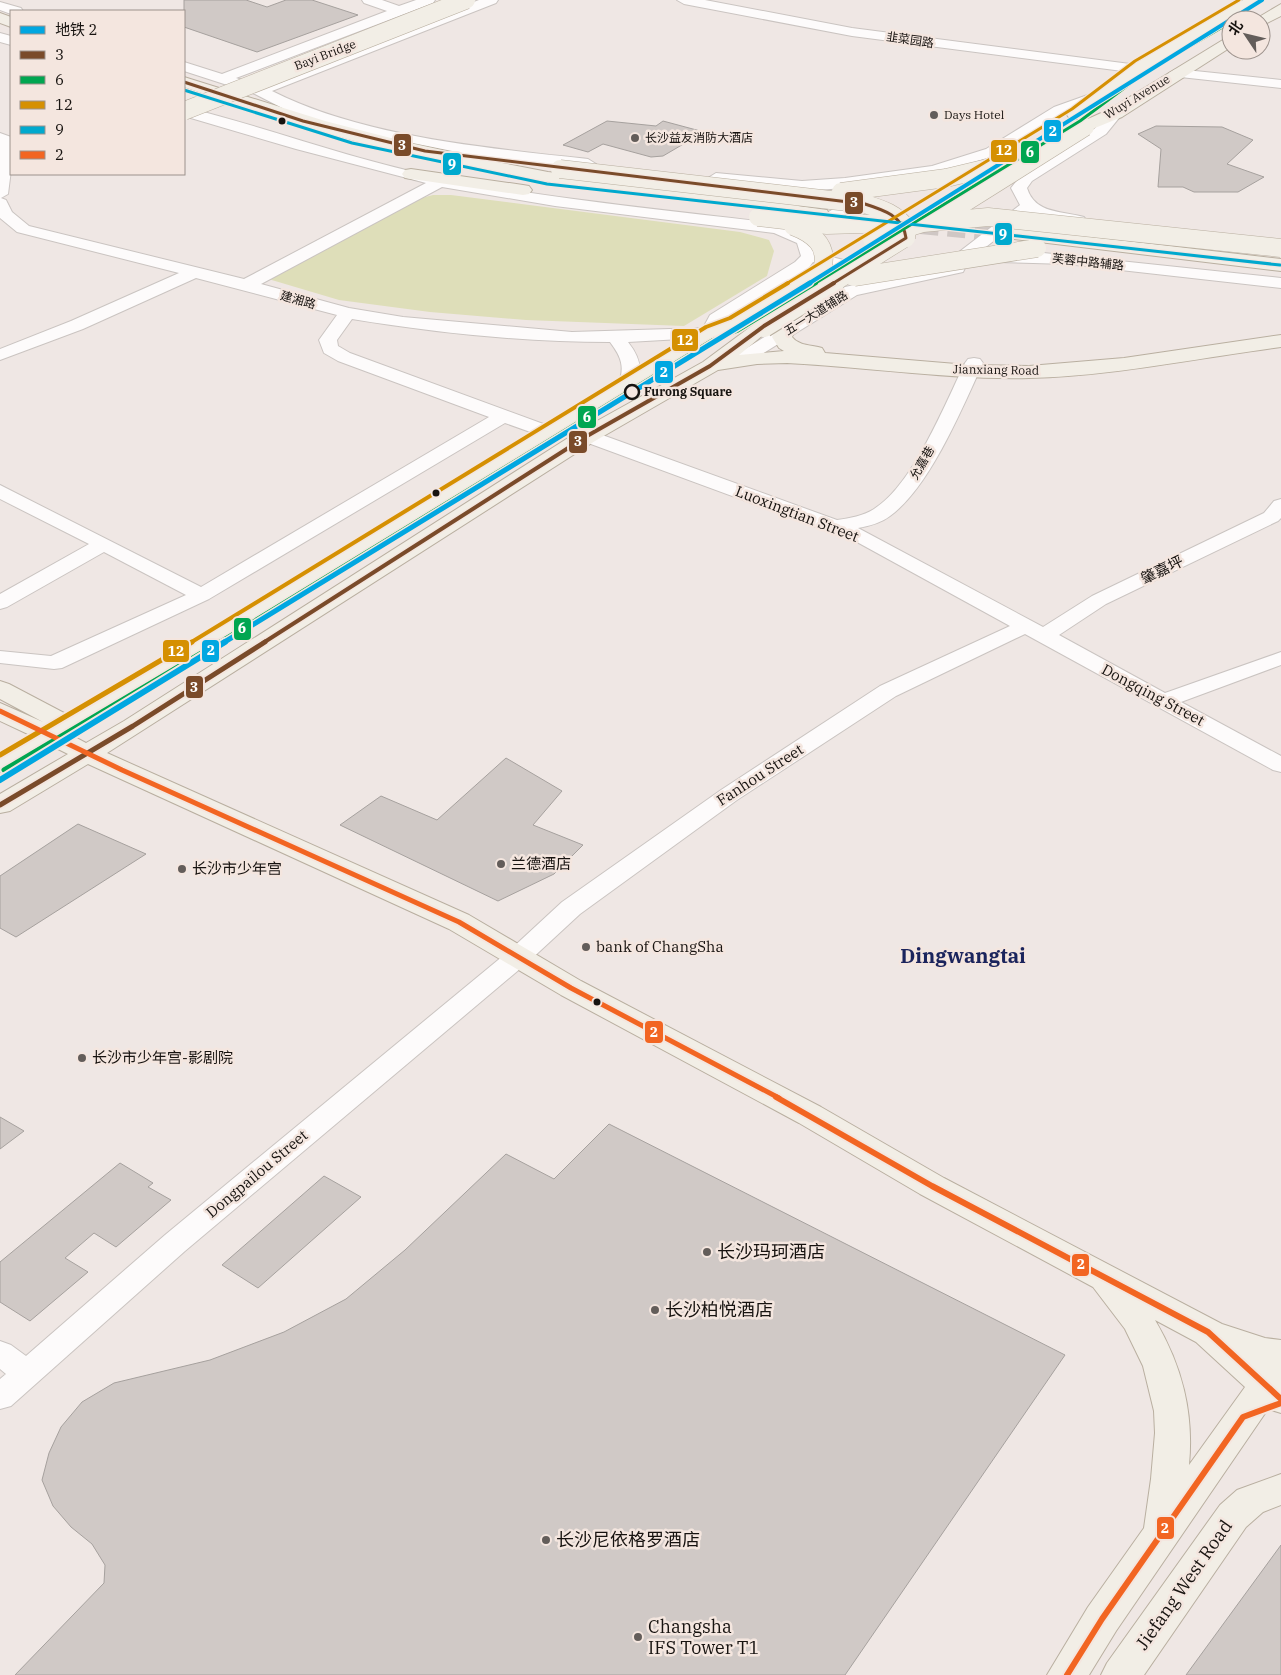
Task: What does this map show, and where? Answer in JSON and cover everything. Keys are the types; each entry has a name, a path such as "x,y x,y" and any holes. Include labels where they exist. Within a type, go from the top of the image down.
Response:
{"main road":[{"name":"Bayi Bridge","path":"185,104 450,0"},
{"name":"Bayi Bridge","path":"185,111 466,0"},
{"name":"Wuyi Avenue","path":"938,214 1016,181 1081,121 1096,96 1254,0"},
{"name":"Wuyi Avenue","path":"938,214 992,167 1081,121 1116,113 1221,46"},
{"path":"185,82 328,129 540,192"},
{"path":"185,94 308,137 454,165 820,217 852,227 904,229"},
{"path":"454,165 508,162 786,195 831,193 900,184 963,175 992,167"},
{"path":"411,174 540,192 758,217 820,217 876,207 890,214 904,229"},
{"path":"1016,181 1006,187 1009,200 1024,212 1063,225"},
{"path":"786,195 820,217"},
{"path":"938,214 953,233 995,244 1280,274"},
{"path":"819,271 938,214 1021,222 1280,274"},
{"path":"4,762 68,740 340,596 587,436 710,366 764,326 819,271 826,258 825,252 815,236 798,228 758,217"},
{"path":"995,244 986,237 989,230 1008,221 1281,248"},
{"path":"6,703 64,709 94,705 114,697 627,386 710,333 733,324 872,239 904,229"},
{"path":"819,271 878,272 1007,250 1037,248"},
{"name":"Jianxiang Road","path":"784,332 782,337 786,344 806,351 977,367 1068,363 1281,334"},
{"name":"Jianxiang Road","path":"710,366 740,360 804,358 1074,370 1281,341"},
{"path":"68,740 114,697"},
{"path":"6,703 68,740 139,778 459,922 570,988 810,1115 932,1186 1208,1332 1247,1347 1281,1354"},
{"path":"4,762 18,742 19,733 6,703"},
{"path":"0,805 42,779 59,764 70,751 68,740"},
{"path":"42,779 60,772 76,769 108,771 139,778"},
{"path":"1096,1273 1118,1293 1133,1313 1156,1352 1170,1392 1173,1415 1173,1444 1162,1532"},
{"path":"1067,1675 1102,1619 1243,1417 1277,1388 1208,1332"},
{"name":"Jiefang West Road","path":"1121,1675 1233,1516 1250,1501 1281,1488"}],"street":[{"path":"368,0 400,11"},
{"path":"222,79 428,0"},
{"path":"260,92 491,0"},
{"name":"韭菜园路","path":"684,0 852,32 1034,58 1138,69"},
{"path":"0,6 13,10"},
{"path":"185,66 260,92 299,110 383,134 454,165 555,201 761,225 820,217 894,177"},
{"path":"1180,71 1281,83"},
{"path":"185,111 310,149 411,174 454,165 780,185 824,185 894,177 941,168 991,152 1060,110 1096,96"},
{"path":"941,168 1016,181 1027,178 1101,131 1116,113"},
{"path":"185,121 290,153"},
{"path":"0,137 8,141 0,194"},
{"path":"246,285 454,165"},
{"path":"1016,181 1023,200 1021,222"},
{"name":"建湘路","path":"0,203 5,214 23,229 196,272 348,313 403,322 572,337 710,333"},
{"path":"946,271 1021,222 1045,214 1064,218 1281,241"},
{"path":"819,271 808,246 820,217"},
{"name":"芙蓉中路辅路","path":"897,280 1019,257 1050,257 1280,274"},
{"path":"710,333 716,319 801,266 819,271 897,280"},
{"path":"0,355 76,325 196,272"},
{"name":"五一大道辅路","path":"740,360 850,291 897,280"},
{"path":"348,313 328,340 330,349 344,357 550,433"},
{"path":"615,337 630,356 632,362 631,376 627,386"},
{"name":"允嘉巷","path":"836,526 876,517 897,500 926,458 977,367"},
{"name":"允嘉巷","path":"868,541 922,483 977,367"},
{"path":"0,657 54,663 202,595 503,416"},
{"name":"Luoxingtian Street","path":"587,436 836,526 868,541 1033,632"},
{"path":"0,491 202,595"},
{"name":"肇嘉坪","path":"1033,632 1271,516 1281,505"},
{"path":"0,603 104,544"},
{"name":"Dongqing Street","path":"1033,632 1281,765"},
{"name":"Fanhou Street","path":"518,957 571,908 729,795 888,691 1033,632"},
{"path":"1163,701 1281,658"},
{"name":"Dongpailou Street","path":"0,1397 295,1141 518,957"},
{"path":"0,1354 27,1373"}],"green space":[{"path":"433,195 451,195 740,232 769,240 774,251 767,276 684,326 526,320 430,312 339,300 265,278 418,199"}],"building":[{"path":"184,0 246,0 267,7 286,0 312,0 358,15 257,52 185,27"},
{"name":"长沙益友消防大酒店","path":"607,121 656,126 663,121 704,132 663,156 651,157 603,144 588,152 563,145"},
{"path":"1156,126 1222,127 1253,140 1227,164 1264,177 1238,192 1194,192 1183,187 1158,187 1161,149 1138,134"},
{"path":"506,758 562,791 533,825 583,845 554,874 498,901 340,825 381,796 437,820"},
{"path":"78,824 146,854 16,937 0,928 0,876"},
{"path":"0,1117 24,1131 0,1149"},
{"path":"609,1124 1065,1355 845,1675 15,1675 104,1583 105,1565 92,1544 71,1527 53,1506 42,1480 49,1453 61,1427 82,1402 114,1383 210,1360 284,1332 346,1299 405,1250 506,1154 554,1179"},
{"path":"120,1163 153,1183 148,1187 171,1200 116,1247 94,1233 65,1258 88,1272 30,1321 0,1302 0,1262"},
{"path":"324,1176 361,1197 258,1288 222,1265"},
{"path":"1281,1545 1281,1675 1186,1675"}],"tunnel":[{"path":"921,225 1013,234"}],"metro line":[{"name":"2","path":"0,780 884,237 1262,0"}],"transit line":[{"name":"12","path":"0,755 276,592 706,327 730,318 1072,109 1135,61 1239,0"},
{"name":"6","path":"4,770 284,604 713,340 737,331 1080,121 1143,74 1221,28"},
{"name":"3","path":"0,805 133,726 587,436 710,366 764,326 906,238 905,230 898,219 886,211 865,204 425,151 303,121 185,82"},
{"name":"9","path":"185,90 352,143 547,184 1280,265"},
{"name":"2","path":"0,711 122,770 459,922 571,988 810,1115 932,1186 1208,1332 1281,1399"},
{"name":"2","path":"1067,1675 1102,1619 1243,1417 1281,1403"}],"place":[{"name":"Days Hotel","path":"934,115"},
{"name":"长沙益友消防大酒店","path":"635,138"},
{"name":"Furong Square","path":"632,392"},
{"name":"兰德酒店","path":"501,864"},
{"name":"长沙市少年宫","path":"182,869"},
{"name":"bank of ChangSha","path":"586,947"},
{"name":"长沙市少年宫-影剧院","path":"82,1058"},
{"name":"长沙玛珂酒店","path":"707,1252"},
{"name":"长沙柏悦酒店","path":"655,1310"},
{"name":"长沙尼依格罗酒店","path":"546,1540"},
{"name":"Changsha IFS Tower T1","path":"638,1637"}],"district":[{"name":"Dingwangtai","path":"963,956"}]}
